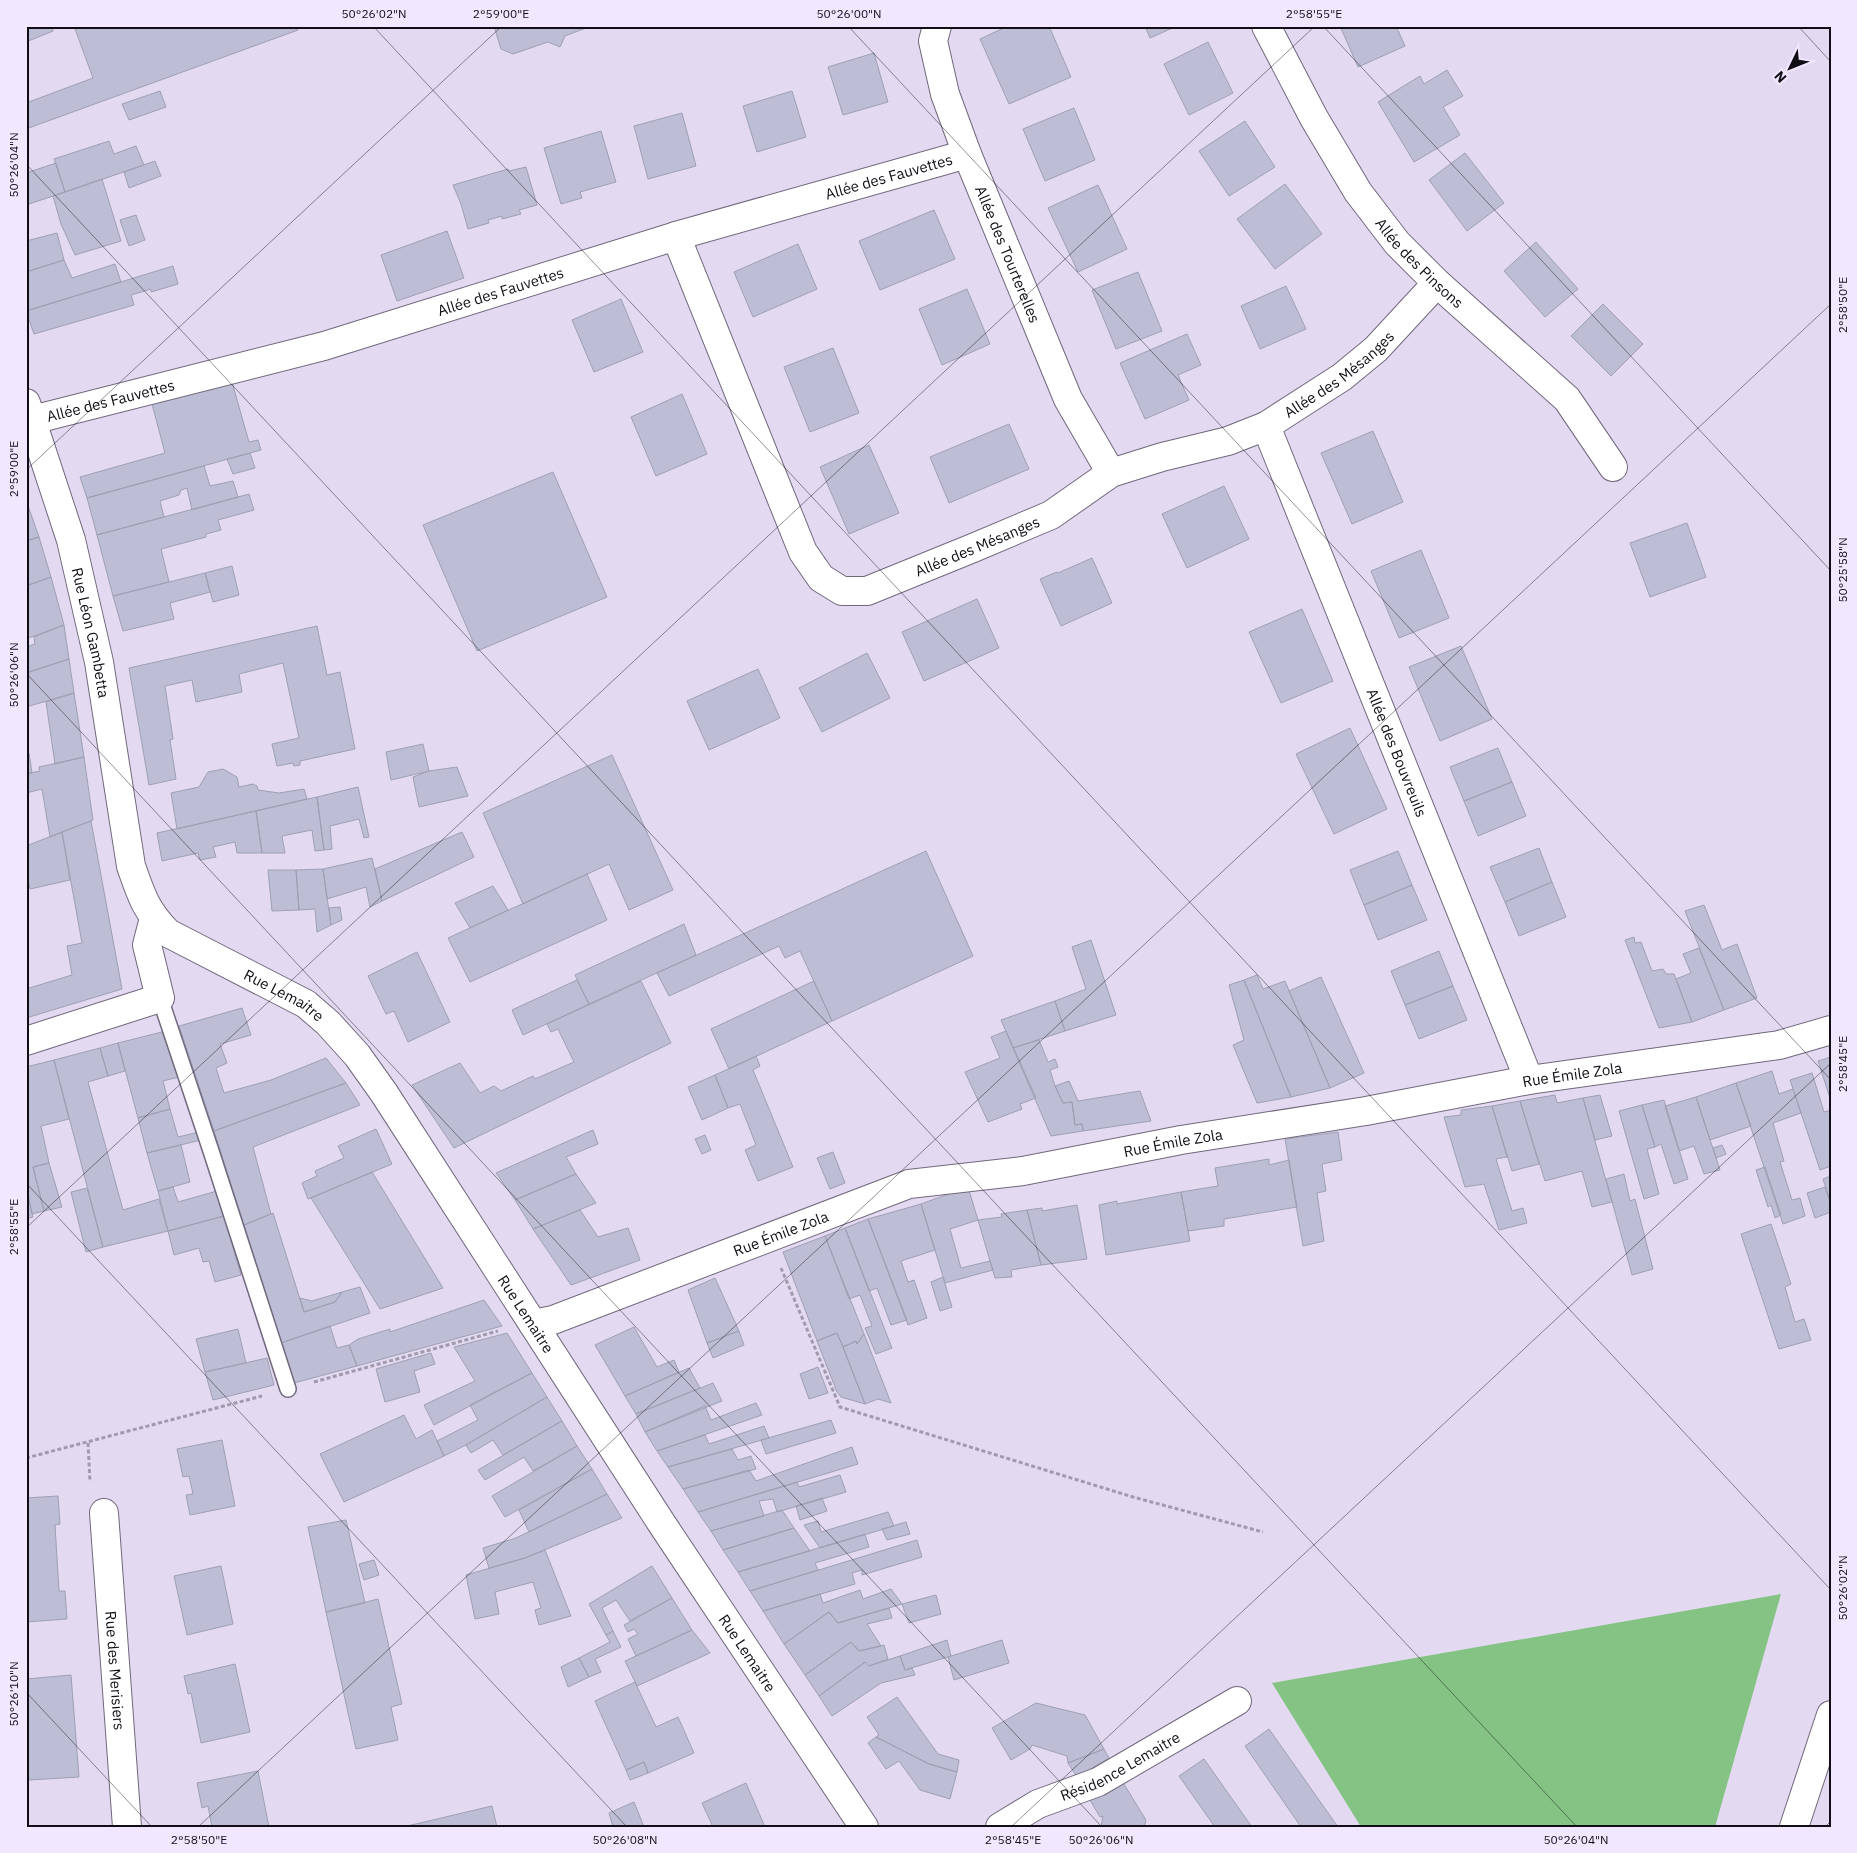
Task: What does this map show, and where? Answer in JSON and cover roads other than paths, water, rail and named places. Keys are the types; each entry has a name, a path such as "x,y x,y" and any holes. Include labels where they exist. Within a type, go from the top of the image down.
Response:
{"main road":[{"name":"Allée des Tourterelles","path":"936,26 933,41 945,94 967,154 1068,399 1111,473"},
{"name":"Allée des Pinsons","path":"1266,26 1314,118 1358,192 1397,243 1437,283 1567,399 1612,467"},
{"name":"Allée des Fauvettes","path":"29,411 324,346 676,236 967,154"},
{"name":"Allée des Mésanges","path":"676,236 803,552 821,578 842,591 866,591 1052,515 1111,473 1162,456 1228,441 1266,426 1342,377 1376,349 1437,283"},
{"name":"Rue Léon Gambetta","path":"29,411 71,540 99,662 131,866"},
{"name":"Allée des Bouvreuils","path":"1266,426 1529,1080"},
{"name":"Rue Lemaitre","path":"131,866 142,899 154,918 168,933 306,1004 328,1023 357,1055 384,1093 667,1532 864,1827"},
{"path":"26,1041 160,998 147,945 154,918"},
{"name":"Rue Émile Zola","path":"533,1324 553,1320 909,1184 1023,1171 1182,1140 1366,1111 1529,1080 1779,1045 1831,1030"},
{"name":"Rue des Merisiers","path":"104,1513 127,1827"},
{"name":"Résidence Lemaitre","path":"1000,1827 1038,1804 1098,1782 1237,1701"},
{"path":"1794,1827 1831,1715"}],"lane":[{"path":"160,998 288,1389"}]}
